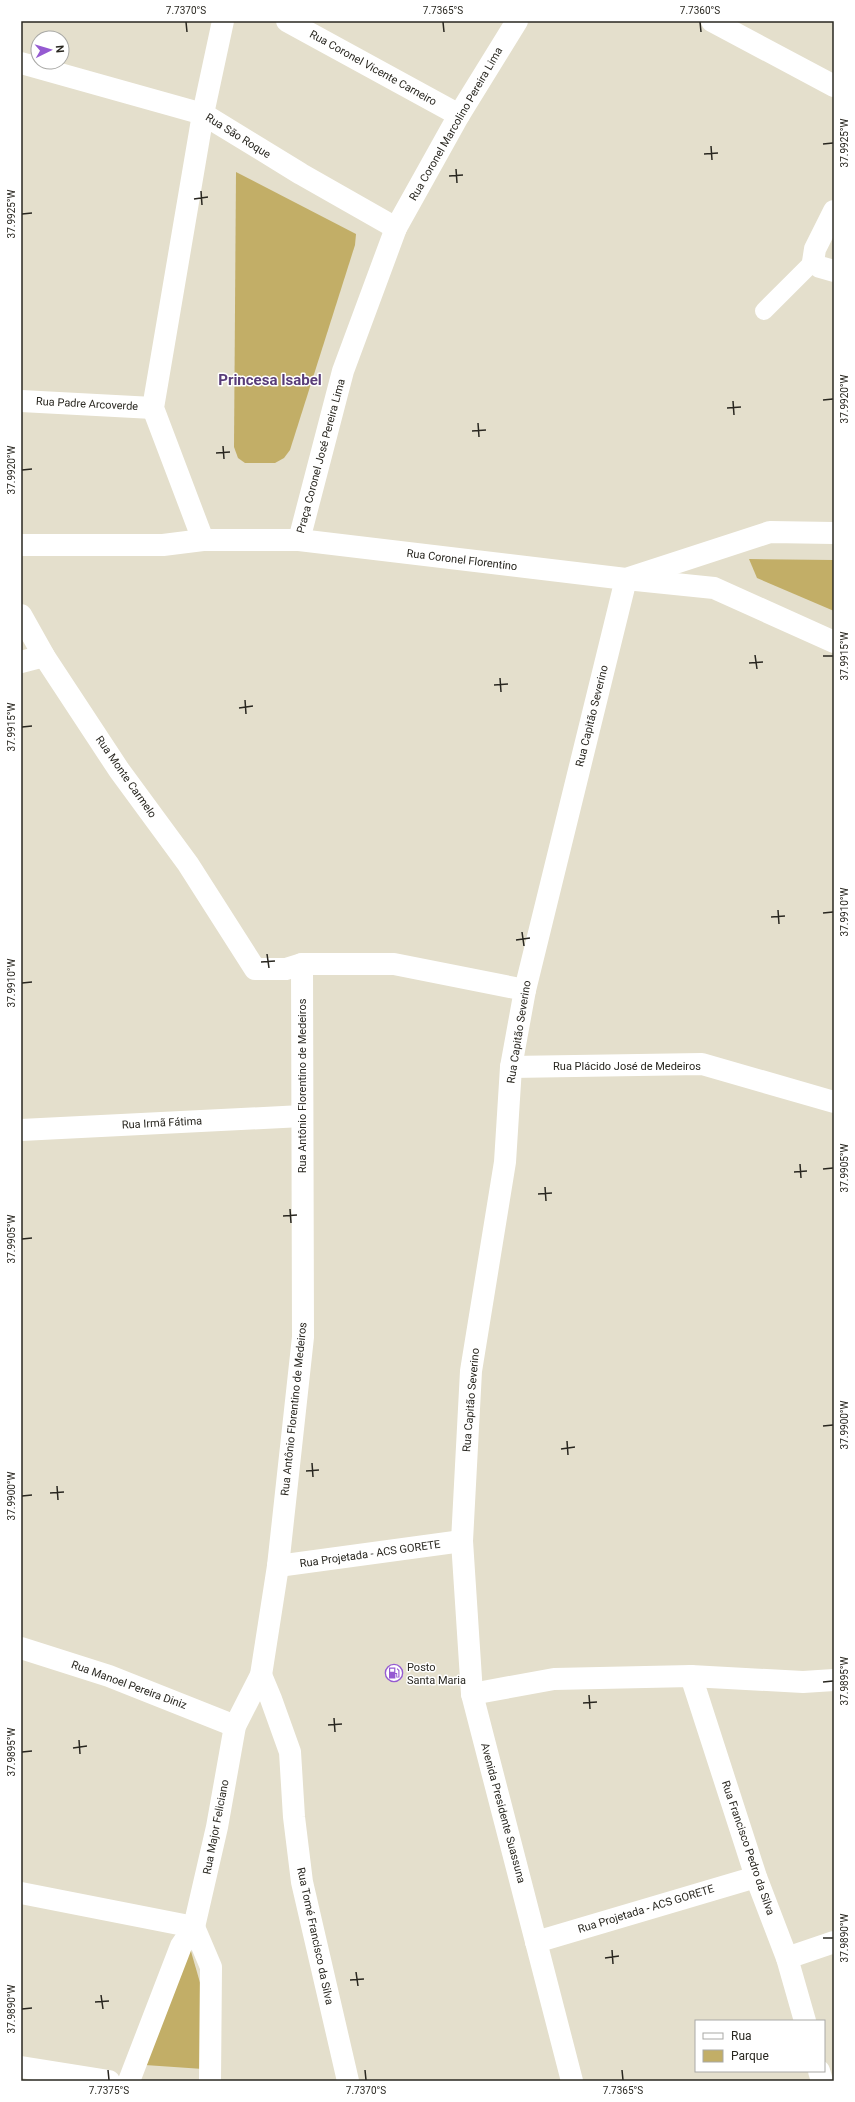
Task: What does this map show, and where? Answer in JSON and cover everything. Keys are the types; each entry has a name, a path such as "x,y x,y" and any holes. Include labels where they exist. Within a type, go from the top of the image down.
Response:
{"street":[{"path":"203,540 153,408 203,114 223,21"},
{"name":"Rua Coronel Vicente Carneiro","path":"286,21 459,115"},
{"name":"Rua Coronel Marcolino Pereira Lima","path":"396,228 459,115 517,21"},
{"path":"712,21 834,86"},
{"name":"Rua São Roque","path":"21,63 203,114 301,174 396,228"},
{"path":"834,211 815,249 814,262 820,267 834,271"},
{"name":"Praça Coronel José Pereira Lima","path":"21,545 163,546 203,540 299,540 343,371 396,228"},
{"name":"Rua Padre Arcoverde","path":"21,401 153,408"},
{"path":"626,579 770,532 834,533"},
{"name":"Rua Coronel Florentino","path":"299,540 714,588 834,642"},
{"name":"Rua Capitão Severino","path":"462,1541 471,1371 505,1162 511,1067 525,990 626,579"},
{"name":"Rua Monte Carmelo","path":"21,614 44,656 119,770 188,864 255,969 286,968 302,964"},
{"path":"21,662 44,656"},
{"path":"302,964 394,964 525,990"},
{"name":"Rua Antônio Florentino de Medeiros","path":"278,1566 303,1337 302,964"},
{"name":"Rua Plácido José de Medeiros","path":"511,1067 702,1064 834,1102"},
{"name":"Rua Irmã Fátima","path":"21,1130 302,1116"},
{"name":"Rua Projetada - ACS GORETE","path":"278,1566 462,1541"},
{"name":"Avenida Presidente Suassuna","path":"462,1541 472,1694 572,2081"},
{"name":"Rua Major Feliciano","path":"129,2081 181,1946 194,1927 217,1827 235,1726 260,1675 278,1566"},
{"name":"Rua Manoel Pereira Diniz","path":"21,1648 110,1676 235,1726"},
{"name":"Rua Tomé Francisco da Silva","path":"260,1675 271,1699 290,1752 294,1817 302,1882 348,2081"},
{"path":"472,1694 554,1679 691,1676 804,1682 834,1680"},
{"name":"Rua Francisco Pedro da Silva","path":"691,1676 756,1877 787,1958 805,2020"},
{"name":"Rua Projetada - ACS GORETE","path":"536,1942 756,1877"},
{"path":"21,1893 194,1927 210,1968 210,2081"},
{"path":"787,1958 834,1942"},
{"path":"21,2067 109,2081"}],"lane":[{"path":"764,311 814,262"}],"green space":[{"path":"236,172 356,234 355,245 290,450 284,458 275,463 245,463 238,458 234,447"},
{"path":"749,559 834,560 834,611 757,578"},
{"path":"190,1948 201,1986 203,2069 145,2065"}],"place":[{"name":"Posto Santa Maria","path":"394,1673"}],"district":[{"name":"Princesa Isabel","path":"270,380"}]}
